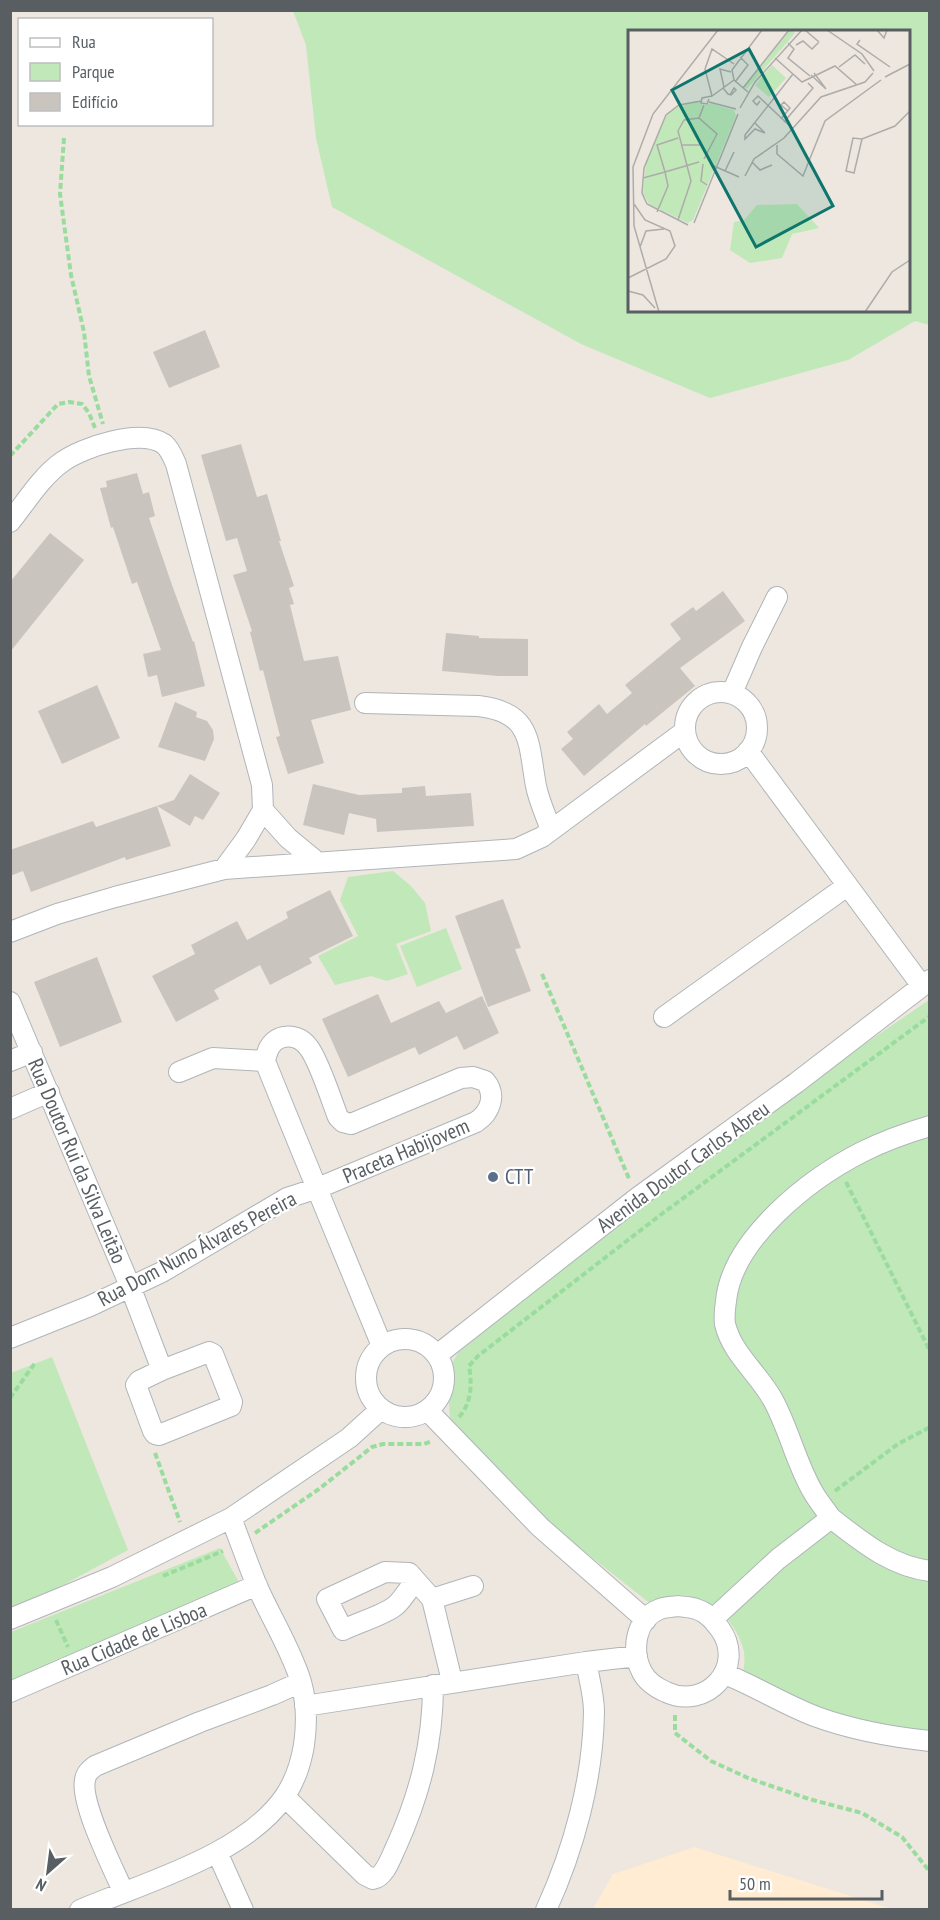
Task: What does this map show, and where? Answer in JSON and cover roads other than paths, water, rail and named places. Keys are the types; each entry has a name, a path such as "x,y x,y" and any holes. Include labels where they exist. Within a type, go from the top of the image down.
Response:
{"street":[{"path":"10,522 51,471 71,456 104,443 135,439 159,442 169,449 176,464 262,785 263,810 246,839 224,869"},
{"path":"732,693 777,597"},
{"path":"732,693 750,707 756,718 755,741 739,759 716,764 695,753 685,732 686,720 698,700 708,694 732,693"},
{"path":"365,703 492,707 513,718 525,730 536,788 551,830"},
{"path":"10,932 57,914 224,869 508,851 534,842 685,732"},
{"path":"748,751 847,885 926,983"},
{"path":"263,810 288,838 317,862"},
{"path":"664,1017 847,885"},
{"name":"Avenida Doutor Carlos Abreu","path":"437,1355 637,1198 796,1083 926,983"},
{"name":"Rua Doutor Rui da Silva Leitão","path":"10,1002 130,1286 162,1370"},
{"name":"Praceta Habijovem","path":"265,1061 270,1047 277,1040 291,1037 300,1040 311,1050 338,1117 343,1122 351,1124 461,1078 473,1077 485,1081 491,1092 490,1106 476,1122 318,1188"},
{"path":"10,1061 32,1052"},
{"path":"179,1071 213,1058 265,1061 382,1346"},
{"path":"10,1109 49,1092"},
{"path":"930,1126 896,1136 838,1165 790,1201 757,1235 734,1270 728,1288 725,1322 731,1340 741,1357 758,1376 773,1400 812,1491 825,1510 877,1552 906,1566 930,1571"},
{"name":"Rua Dom Nuno Álvares Pereira","path":"10,1338 90,1306 162,1272 287,1198 318,1188"},
{"path":"396,1339 412,1339 426,1344 437,1355 444,1369 444,1384 439,1399 428,1411 415,1416 399,1417 381,1409 373,1402 366,1378 372,1357 382,1346 396,1339"},
{"path":"209,1352 213,1354 232,1402 227,1408 159,1435 155,1434 136,1385 139,1381 162,1370 209,1352"},
{"path":"10,1619 53,1612 112,1577 231,1518 349,1438 381,1409"},
{"path":"428,1411 540,1527 646,1620"},
{"path":"713,1619 778,1559 825,1510"},
{"path":"80,1910 217,1852 271,1813 285,1797 293,1783 303,1753 307,1729 301,1682 257,1585 231,1518"},
{"path":"285,1797 365,1875 377,1878 391,1857 409,1818 422,1779 442,1683 432,1599 417,1582"},
{"name":"Rua Cidade de Lisboa","path":"10,1692 257,1585"},
{"path":"432,1599 473,1586"},
{"path":"678,1606 698,1609 713,1619 729,1646 729,1660 725,1674 713,1688 696,1695 674,1696 655,1687 642,1673 635,1643 639,1629 646,1620 658,1610 678,1606"},
{"path":"305,1706 442,1683 637,1656"},
{"path":"546,1910 574,1832 587,1775 594,1711 586,1662"},
{"path":"725,1674 819,1718 885,1735 930,1741"},
{"path":"123,1891 89,1810 84,1787 88,1772 95,1766 301,1682"},
{"path":"217,1852 243,1910"}],"place":[{"name":"CTT","path":"493,1177"}]}
